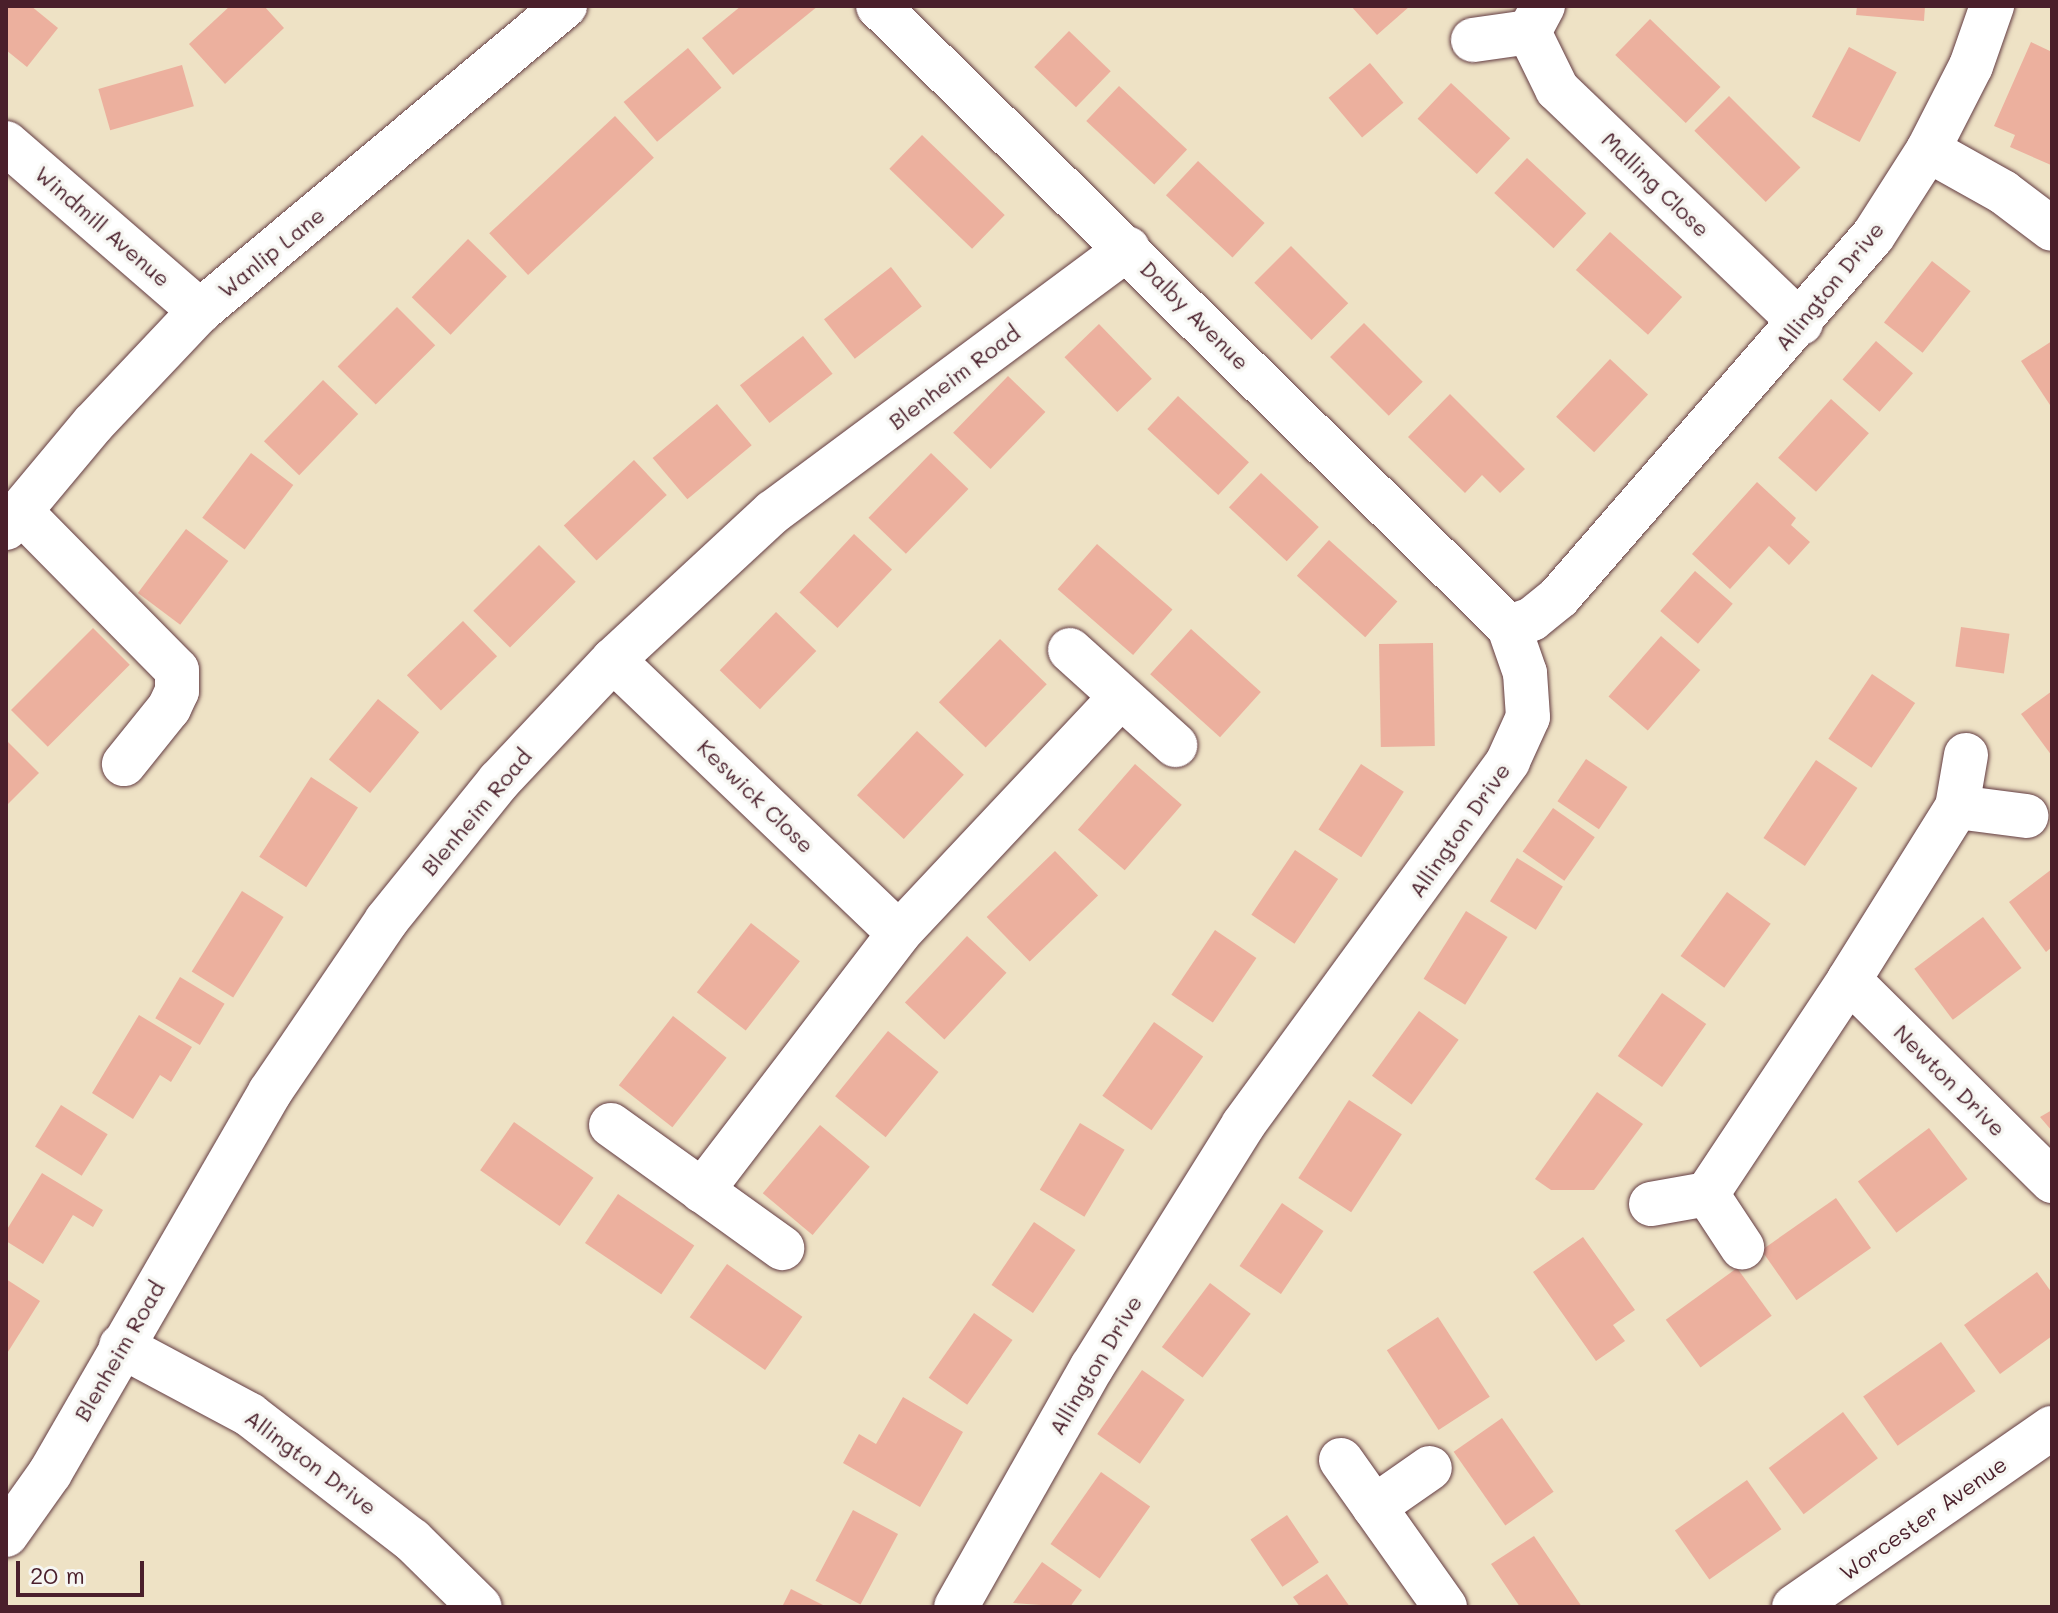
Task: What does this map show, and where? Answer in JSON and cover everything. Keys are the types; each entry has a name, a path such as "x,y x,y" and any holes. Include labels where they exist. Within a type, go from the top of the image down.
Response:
{"street":[{"name":"Wanlip Lane","path":"13,520 200,311 565,6"},
{"name":"Dalby Avenue","path":"878,6 1128,248 1509,627"},
{"name":"Allington Drive","path":"956,1607 1092,1367 1243,1125 1508,761 1528,717 1525,673 1509,627 1532,619 1559,597 1801,323 1873,236 1928,150 1971,66 1992,6"},
{"name":"Malling Close","path":"1473,40 1536,19 1557,89 1801,323"},
{"name":"Windmill Avenue","path":"6,143 200,311"},
{"path":"1928,150 2003,192 2052,229"},
{"name":"Blenheim Road","path":"6,1535 50,1473 270,1092 386,921 499,781 613,660 773,512 1128,248"},
{"path":"13,520 177,670 177,691 169,708 124,764"},
{"path":"1070,650 1175,745"},
{"name":"Keswick Close","path":"613,660 899,933"},
{"path":"702,1191 899,933 1121,697"},
{"path":"1651,1204 1707,1194 1849,980 1957,807 1966,755"},
{"path":"1957,807 2026,816"},
{"name":"Newton Drive","path":"1849,980 2052,1181"},
{"path":"611,1125 782,1248"},
{"path":"1707,1194 1742,1247"},
{"name":"Allington Drive","path":"121,1346 261,1423 412,1540 480,1607"},
{"name":"Worcester Avenue","path":"1794,1607 2052,1428"},
{"path":"1341,1460 1445,1607"},
{"path":"1374,1507 1430,1468"}],"building":[{"path":"6,6 31,6 58,28 27,67 6,50"},
{"path":"230,6 264,6 284,28 225,84 189,44"},
{"path":"741,6 818,6 733,75 702,38"},
{"path":"1351,6 1410,6 1377,35"},
{"path":"1857,6 1925,6 1924,21 1856,15"},
{"path":"1650,19 1720,87 1686,123 1615,55"},
{"path":"1069,31 1111,71 1076,107 1034,67"},
{"path":"2031,42 2052,52 2051,165 2010,147 2015,135 1994,126"},
{"path":"1849,47 1897,72 1860,142 1812,117"},
{"path":"688,48 721,88 657,142 624,102"},
{"path":"1370,63 1403,103 1362,138 1329,98"},
{"path":"182,65 194,106 110,130 98,89"},
{"path":"1451,83 1510,138 1477,174 1418,119"},
{"path":"1119,86 1187,149 1154,185 1086,121"},
{"path":"1729,96 1800,167 1766,202 1694,131"},
{"path":"615,116 654,158 528,275 489,233"},
{"path":"922,135 1005,215 972,249 889,169"},
{"path":"1527,158 1586,213 1554,248 1494,193"},
{"path":"1198,161 1265,223 1232,257 1166,195"},
{"path":"1610,232 1682,297 1648,335 1576,270"},
{"path":"468,239 507,277 451,335 412,297"},
{"path":"1291,246 1348,303 1312,340 1254,283"},
{"path":"1932,261 1971,291 1923,353 1884,322"},
{"path":"891,267 922,306 855,359 824,319"},
{"path":"397,307 435,345 376,405 338,366"},
{"path":"1364,323 1423,382 1389,416 1330,357"},
{"path":"1099,324 1152,379 1117,412 1064,357"},
{"path":"803,336 833,374 770,423 740,385"},
{"path":"1876,341 1913,373 1880,412 1843,379"},
{"path":"2052,341 2052,408 2021,361"},
{"path":"1610,359 1648,394 1594,452 1556,417"},
{"path":"1008,376 1045,412 991,469 953,433"},
{"path":"323,380 358,414 299,475 264,441"},
{"path":"1450,394 1525,469 1500,493 1482,475 1465,493 1408,437"},
{"path":"1178,396 1249,462 1218,495 1147,429"},
{"path":"1831,399 1869,433 1816,492 1778,458"},
{"path":"717,404 752,445 687,499 653,458"},
{"path":"251,453 293,485 245,550 202,518"},
{"path":"931,453 968,489 906,554 868,518"},
{"path":"634,460 667,495 597,561 564,525"},
{"path":"1261,473 1319,527 1287,561 1229,507"},
{"path":"1757,482 1796,518 1791,525 1810,542 1789,565 1769,546 1730,589 1692,554"},
{"path":"186,529 228,561 180,625 138,593"},
{"path":"854,534 892,569 837,628 799,593"},
{"path":"1329,540 1397,602 1365,637 1297,576"},
{"path":"1097,544 1172,610 1133,655 1058,589"},
{"path":"539,545 576,582 510,648 473,611"},
{"path":"1695,571 1733,604 1698,644 1660,611"},
{"path":"776,612 816,651 760,709 720,670"},
{"path":"463,621 497,656 441,710 407,675"},
{"path":"1961,627 2010,634 2004,673 1955,667"},
{"path":"93,628 130,665 48,747 11,710"},
{"path":"1191,629 1261,692 1220,737 1150,674"},
{"path":"1661,636 1700,670 1648,730 1609,696"},
{"path":"1000,639 1047,684 986,747 939,702"},
{"path":"1433,643 1435,746 1381,747 1379,644"},
{"path":"1872,674 1915,703 1871,768 1828,739"},
{"path":"2052,691 2052,756 2021,714"},
{"path":"378,699 419,732 370,793 329,760"},
{"path":"917,731 964,775 904,839 857,795"},
{"path":"6,740 39,773 6,806"},
{"path":"1586,759 1627,787 1599,829 1557,801"},
{"path":"1816,760 1857,788 1805,866 1763,838"},
{"path":"1135,764 1182,805 1125,870 1078,830"},
{"path":"1361,764 1404,792 1361,857 1319,829"},
{"path":"311,777 358,807 306,887 259,857"},
{"path":"1553,808 1595,837 1564,881 1523,851"},
{"path":"1295,850 1338,879 1294,944 1251,915"},
{"path":"1055,851 1098,896 1030,962 987,917"},
{"path":"1517,858 1563,887 1536,930 1490,901"},
{"path":"2052,869 2052,947 2046,952 2009,902"},
{"path":"242,891 284,917 233,998 192,972"},
{"path":"1727,892 1771,924 1724,988 1681,956"},
{"path":"1466,911 1508,937 1465,1005 1424,979"},
{"path":"1983,917 2022,968 1953,1020 1914,969"},
{"path":"751,923 800,961 746,1031 697,992"},
{"path":"1215,930 1256,958 1213,1023 1171,995"},
{"path":"967,936 1006,973 944,1039 905,1003"},
{"path":"180,977 225,1004 200,1045 155,1018"},
{"path":"1662,993 1706,1024 1662,1087 1618,1056"},
{"path":"1419,1011 1459,1040 1412,1105 1372,1076"},
{"path":"139,1015 192,1047 171,1082 160,1075 133,1119 92,1093"},
{"path":"673,1016 727,1058 672,1127 619,1085"},
{"path":"1154,1022 1203,1056 1152,1130 1102,1096"},
{"path":"888,1031 939,1072 886,1137 835,1096"},
{"path":"1597,1092 1643,1124 1594,1190 1551,1190 1535,1179"},
{"path":"1349,1100 1402,1134 1351,1212 1298,1178"},
{"path":"61,1105 108,1134 82,1176 35,1147"},
{"path":"2052,1110 2052,1131 2040,1117"},
{"path":"514,1122 593,1178 560,1226 480,1170"},
{"path":"1080,1123 1125,1150 1084,1217 1040,1190"},
{"path":"820,1125 870,1167 813,1235 763,1193"},
{"path":"1929,1128 1968,1179 1896,1233 1858,1182"},
{"path":"42,1173 103,1210 93,1227 73,1215 43,1264 6,1241 6,1231"},
{"path":"618,1194 694,1245 661,1294 585,1243"},
{"path":"1836,1198 1871,1248 1796,1300 1761,1250"},
{"path":"1282,1203 1323,1231 1281,1294 1240,1266"},
{"path":"1034,1222 1075,1250 1033,1313 992,1285"},
{"path":"1583,1237 1635,1310 1613,1325 1625,1341 1596,1361 1533,1272"},
{"path":"727,1264 802,1317 765,1370 690,1317"},
{"path":"1737,1268 1772,1316 1700,1367 1666,1320"},
{"path":"2037,1272 2052,1293 2052,1336 2000,1374 1964,1325"},
{"path":"6,1279 40,1301 6,1355"},
{"path":"1210,1283 1251,1314 1203,1378 1162,1347"},
{"path":"974,1313 1013,1340 967,1405 929,1378"},
{"path":"1438,1317 1490,1397 1439,1430 1387,1350"},
{"path":"1941,1342 1975,1391 1898,1446 1863,1396"},
{"path":"1142,1370 1185,1400 1140,1464 1097,1434"},
{"path":"903,1397 963,1432 920,1507 843,1463 859,1434 876,1444"},
{"path":"1843,1412 1878,1458 1804,1514 1769,1468"},
{"path":"1502,1418 1554,1492 1505,1526 1454,1452"},
{"path":"1101,1472 1150,1506 1100,1578 1051,1544"},
{"path":"1747,1480 1781,1529 1709,1580 1675,1530"},
{"path":"853,1510 898,1534 860,1605 815,1581"},
{"path":"1287,1515 1319,1562 1282,1587 1251,1540"},
{"path":"1534,1536 1582,1607 1520,1607 1491,1564"},
{"path":"1042,1562 1082,1590 1070,1607 1013,1603"},
{"path":"1327,1574 1350,1607 1300,1607 1293,1597"},
{"path":"791,1589 827,1607 782,1607"}]}
